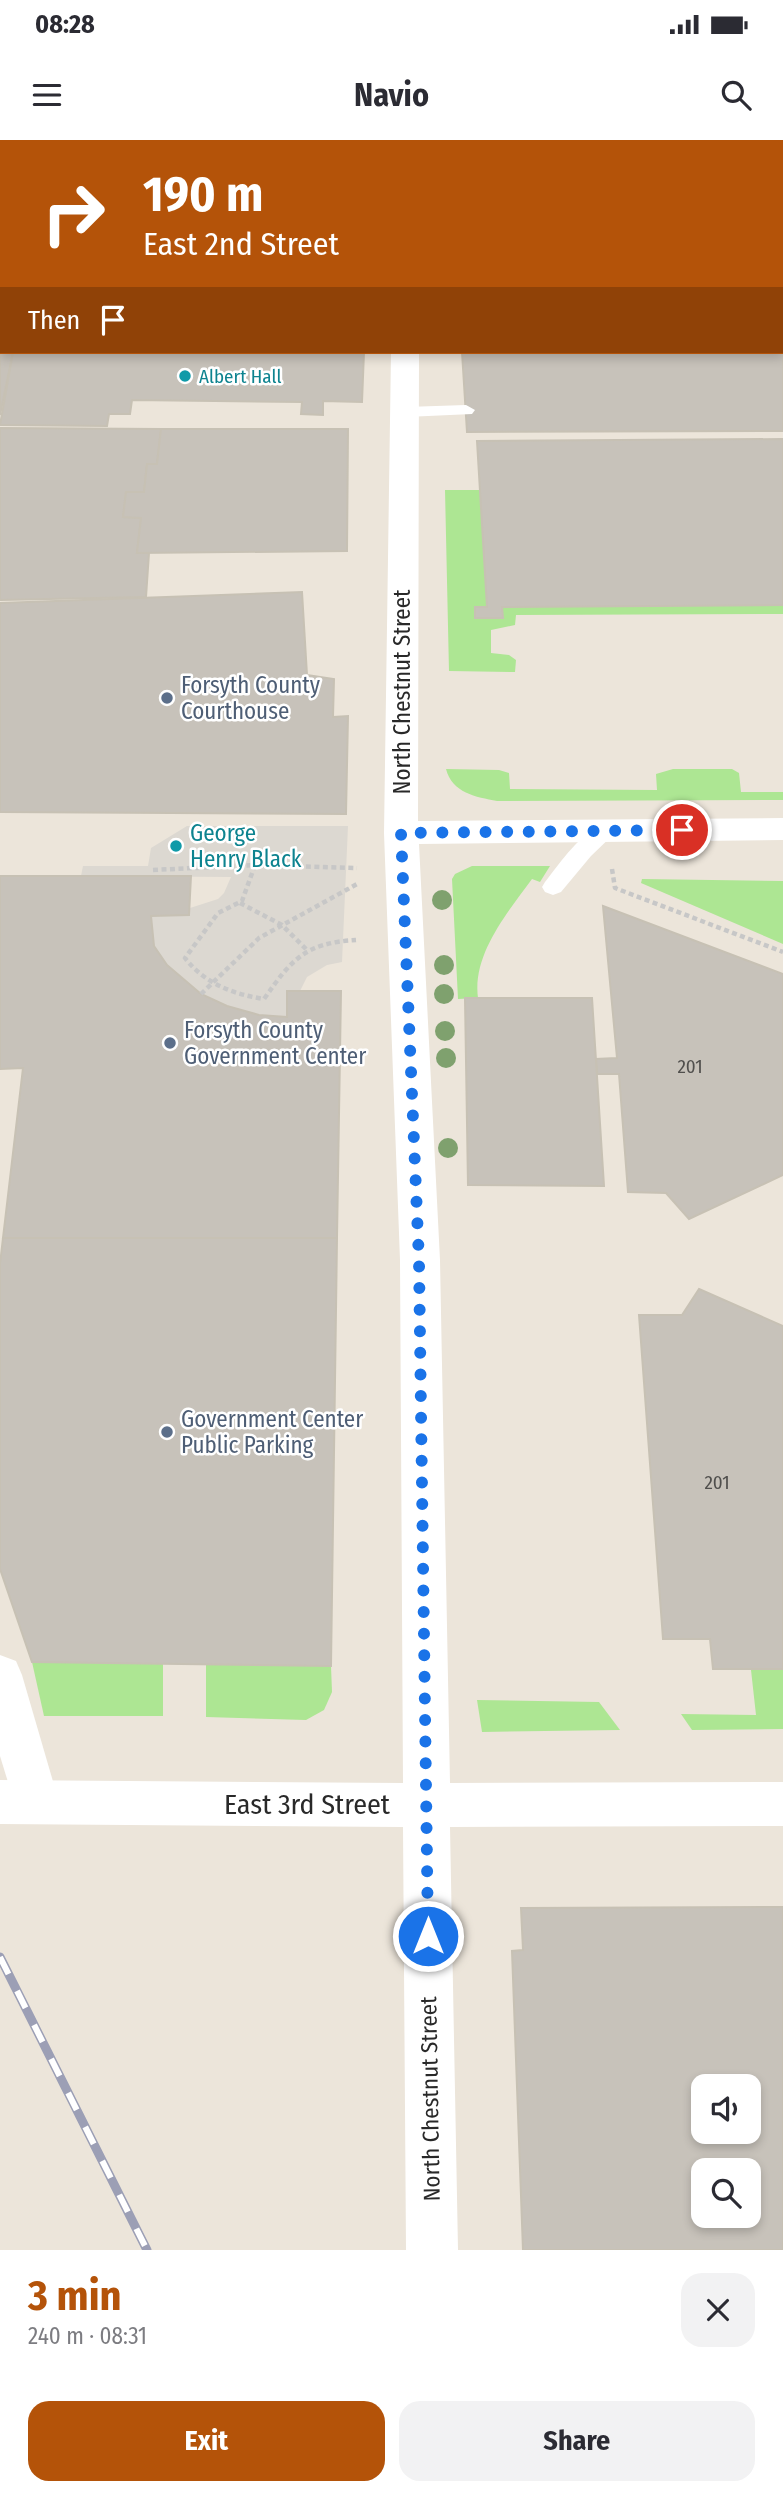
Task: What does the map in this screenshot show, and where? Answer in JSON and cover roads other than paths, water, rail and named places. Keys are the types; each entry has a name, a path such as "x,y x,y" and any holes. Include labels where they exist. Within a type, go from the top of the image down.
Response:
{"street":[{"name":"North Chestnut Street","path":"405,354 400,695 401,833 420,1272 432,2250"},
{"path":"401,833 608,846 783,829"},
{"path":"0,1675 18,1802"},
{"name":"East 3rd Street","path":"18,1802 783,1804"}],"lane":[{"path":"405,406 465,405"},
{"path":"553,887 583,851 608,846"}],"railway":[{"path":"0,1957 147,2250"}],"place":[{"name":"Albert Hall","path":"185,376"},
{"name":"Forsyth County Courthouse","path":"167,698"},
{"name":"George Henry Black","path":"176,846"},
{"name":"Forsyth County Government Center","path":"170,1043"},
{"name":"Government Center Public Parking","path":"167,1432"}]}
